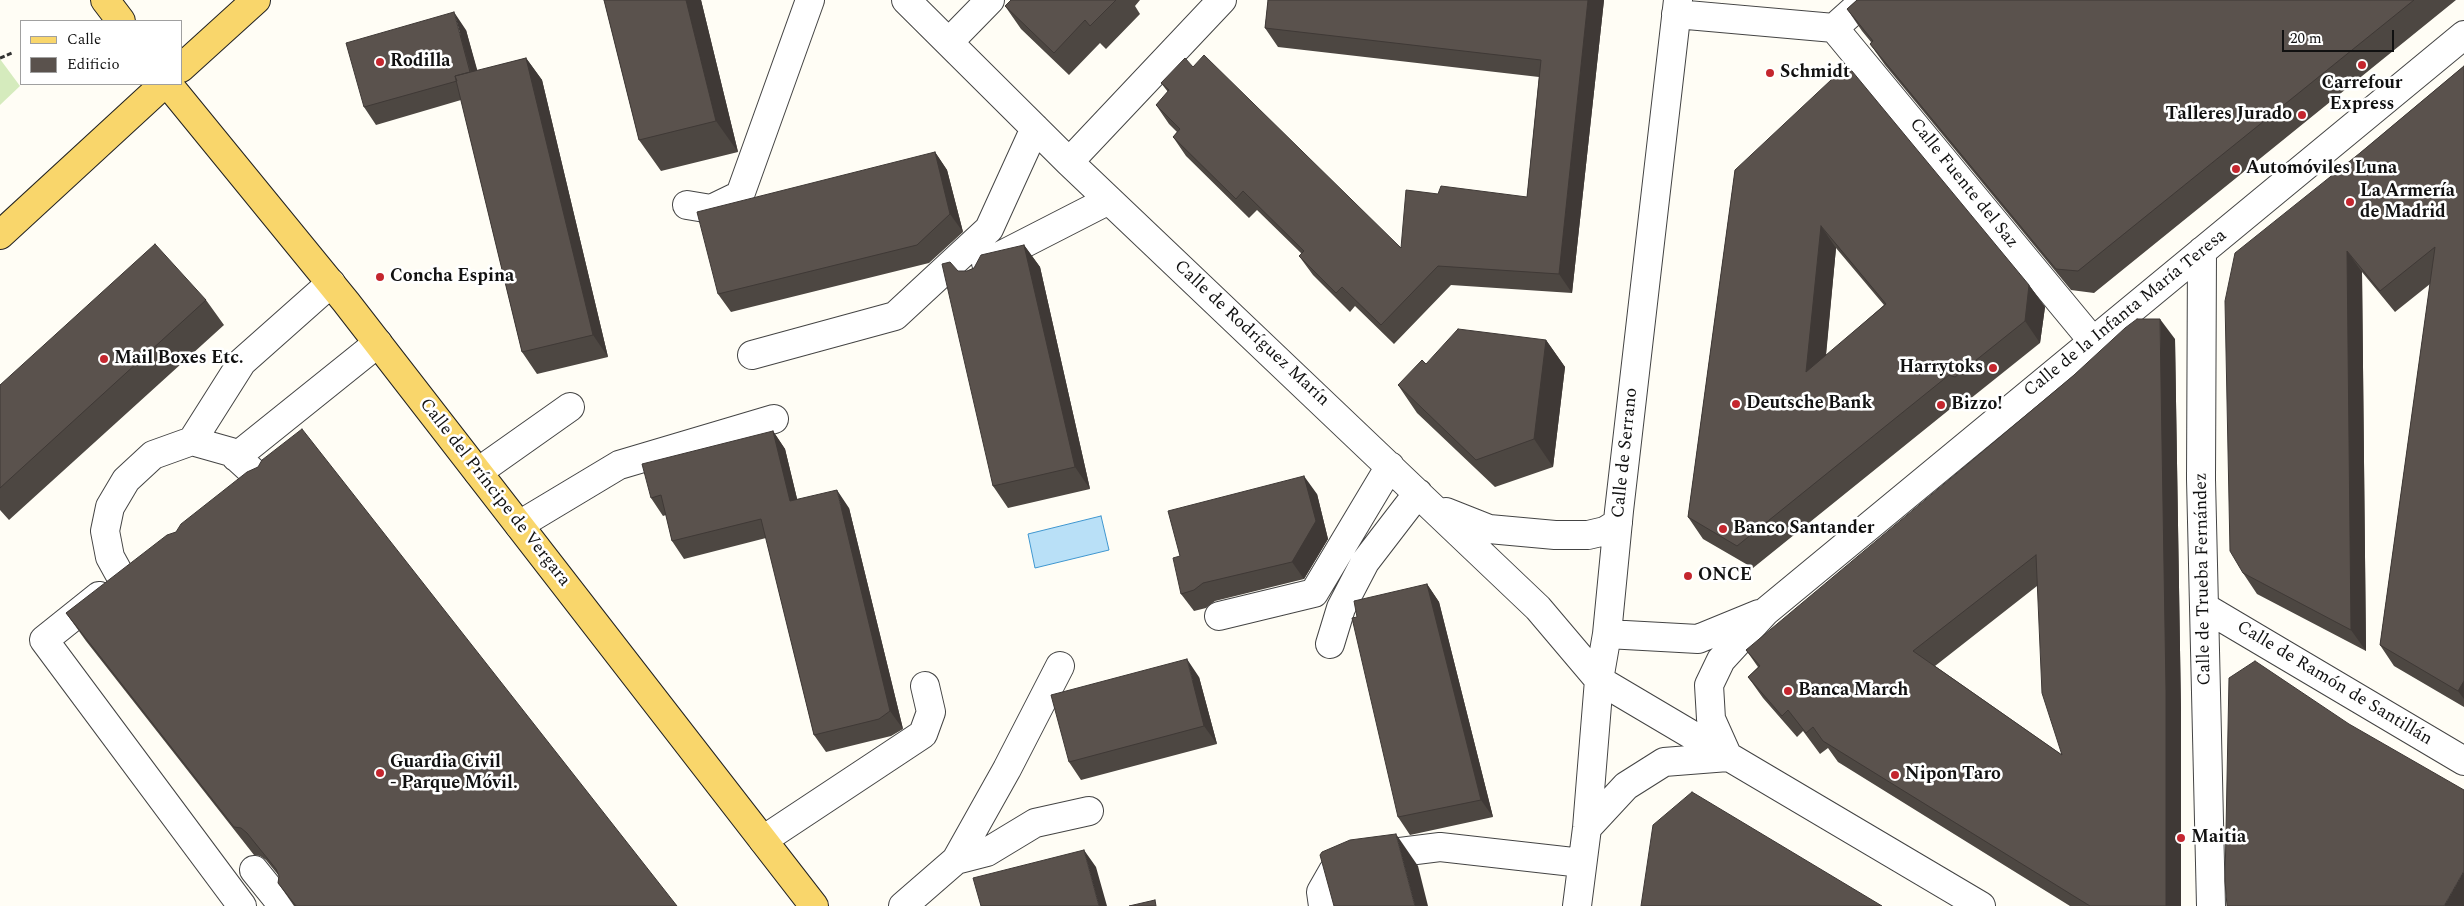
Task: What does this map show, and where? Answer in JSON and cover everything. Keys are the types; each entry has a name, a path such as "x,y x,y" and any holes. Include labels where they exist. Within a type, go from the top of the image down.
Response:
{"main road":[{"path":"105,0 120,20"},
{"path":"182,67 256,0"},
{"path":"0,235 163,85"},
{"name":"Calle del Príncipe de Vergara","path":"169,85 331,283 814,906"}],"street":[{"path":"687,205 711,209 740,195 810,0"},
{"name":"Calle de Rodríguez Marín","path":"906,0 1069,162 1538,608 1599,680 1981,906"},
{"path":"950,42 990,0"},
{"path":"1069,162 1222,0"},
{"path":"1677,7 1834,28 1865,0"},
{"name":"Calle de Serrano","path":"1577,906 1587,828 1599,680 1607,634 1677,7"},
{"name":"Calle Fuente del Saz","path":"1834,28 2092,340"},
{"name":"Calle de la Infanta María Teresa","path":"1728,757 1711,718 1709,685 1722,660 1765,612 2092,340 2464,35"},
{"path":"752,355 895,316 989,229 1036,128"},
{"path":"979,278 984,264 1109,200"},
{"name":"Calle de Trueba Fernández","path":"2202,251 2201,479 2211,906"},
{"path":"242,906 44,640 130,569 110,557 105,531 110,506 126,480 153,456 192,441 242,362 331,283"},
{"path":"236,456 378,343"},
{"path":"478,472 570,407"},
{"path":"519,525 619,465 774,419"},
{"path":"192,441 231,452 266,484"},
{"path":"1219,616 1314,593 1390,466"},
{"path":"1330,644 1341,608 1365,562 1425,500"},
{"name":"Calle de Rodríguez Marín","path":"1425,500 1489,528 1555,535 1588,535 1605,531 1618,523"},
{"name":"Calle de Ramón de Santillán","path":"2204,607 2464,761"},
{"name":"Calle de la Infanta María Teresa","path":"1607,634 1698,639 1765,612"},
{"path":"903,906 956,860 1007,770 1060,666"},
{"path":"763,840 922,734 931,712 925,686"},
{"path":"1587,828 1626,786 1664,762 1728,757"},
{"path":"956,860 987,852 1036,823 1089,811"},
{"path":"1323,906 1321,892 1333,871 1368,856 1440,847 1582,863"},
{"path":"254,870 283,906"}],"path":[{"path":"0,58 12,53"}],"green space":[{"path":"0,59 20,86 0,105"}],"water":[{"path":"1101,516 1109,550 1035,568 1028,534"}],"building":[{"path":"604,0 686,0 716,121 639,140"},
{"path":"1011,0 1116,0 1090,26 1085,20 1054,53 1005,6"},
{"path":"1268,0 1588,0 1559,274 1438,266 1381,325 1342,287 1336,293 1299,256 1304,251 1243,191 1236,199 1173,137 1180,129 1156,105 1169,90 1161,83 1185,58 1193,67 1204,55 1401,248 1406,190 1438,194 1441,186 1527,197 1541,60 1265,28"},
{"path":"1857,0 2414,0 2078,271 2056,269 1870,44 1873,41 1847,9"},
{"path":"454,12 470,72 455,76 457,81 364,107 346,43"},
{"path":"526,58 593,335 522,352 455,76"},
{"path":"1847,65 2029,285 2025,321 1955,377 1949,375 1737,546 1688,517 1735,170","holes":["1821,226 1886,304 1806,372"]},
{"path":"2464,66 2464,681 2458,691 2380,645 2435,247 2380,291 2347,251 2351,630 2243,573 2230,551 2225,301 2235,253 2360,153"},
{"path":"935,152 950,214 917,245 718,294 697,212"},
{"path":"155,244 206,300 0,488 0,385"},
{"path":"1024,245 1075,467 993,486 942,264 950,262 958,271 967,271 974,268 981,255"},
{"path":"2137,319 2160,319 2166,690 2166,906 2090,906 1823,741 1813,727 1806,733 1788,710 1782,716 1748,677 1760,666 1746,650 2074,375","holes":["2036,555 2042,693 2062,755 1913,651"]},
{"path":"1458,329 1546,340 1534,439 1476,460 1398,385 1422,360 1426,364"},
{"name":"Guardia Civil - Parque Móvil.","path":"302,429 677,906 296,906 278,883 279,876 276,869 247,833 241,828 234,827 66,613 167,535 176,532 181,524 247,472 258,467 262,460"},
{"path":"773,431 790,501 837,490 890,711 879,719 814,735 761,519 672,541 661,495 651,498 642,464"},
{"path":"1304,476 1316,521 1292,562 1203,583 1194,590 1181,594 1173,558 1180,556 1168,511"},
{"path":"1427,584 1481,800 1398,817 1352,618 1357,617 1354,601"},
{"path":"1187,659 1204,726 1069,762 1051,695"},
{"path":"2255,661 2349,724 2464,790 2464,871 2444,906 2227,906 2225,881 2229,678"},
{"path":"1692,792 1882,906 1641,906 1653,825"},
{"path":"1396,834 1415,906 1334,906 1320,855 1322,852 1350,840"},
{"path":"1084,850 1099,906 981,906 973,878"},
{"path":"1155,900 1156,906 1129,906"}],"place":[{"name":"Rodilla","path":"380,62"},
{"name":"Carrefour Express","path":"2362,65"},
{"name":"Schmidt","path":"1770,73"},
{"name":"Talleres Jurado","path":"2302,115"},
{"name":"Automóviles Luna","path":"2236,169"},
{"name":"La Armería de Madrid","path":"2350,202"},
{"name":"Concha Espina","path":"380,277"},
{"name":"Mail Boxes Etc.","path":"104,359"},
{"name":"Harrytoks","path":"1993,368"},
{"name":"Deutsche Bank","path":"1736,404"},
{"name":"Bizzo!","path":"1941,405"},
{"name":"Banco Santander","path":"1723,529"},
{"name":"ONCE","path":"1688,576"},
{"name":"Banca March","path":"1788,691"},
{"name":"Guardia Civil - Parque Móvil.","path":"380,773"},
{"name":"Nipon Taro","path":"1895,775"},
{"name":"Maitia","path":"2181,838"}]}
